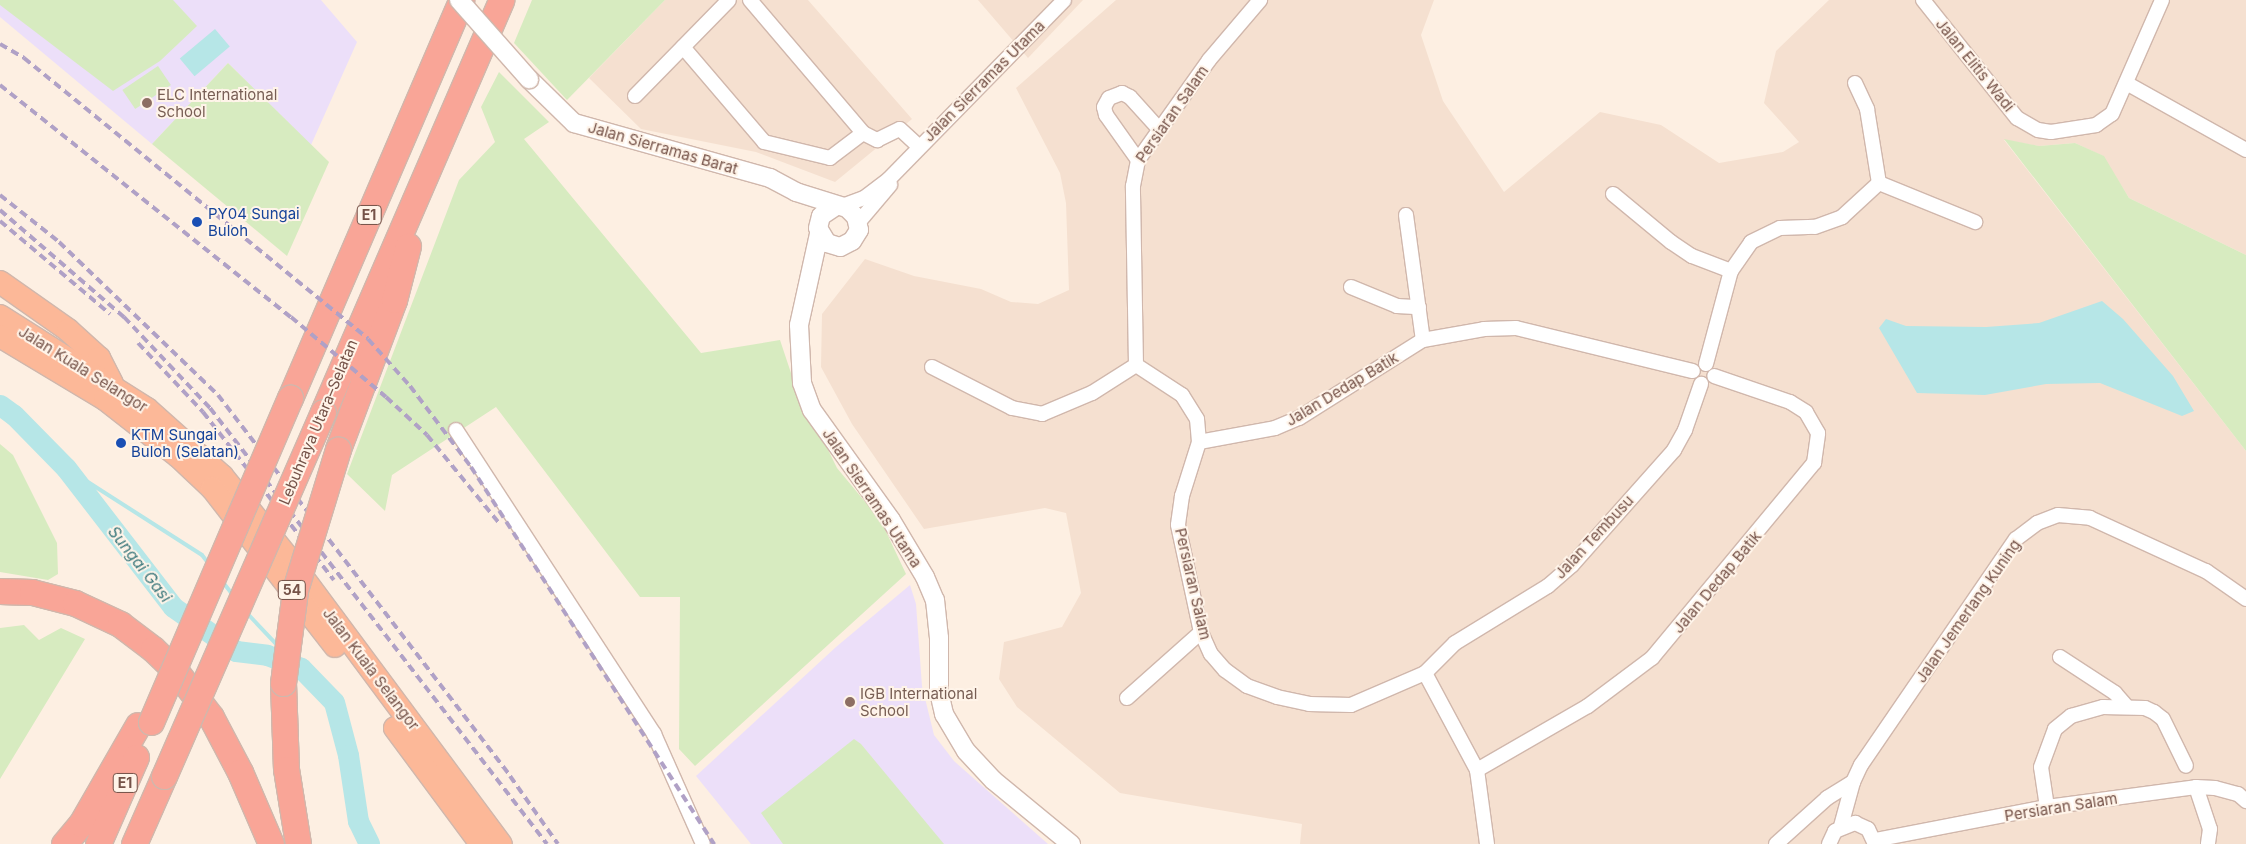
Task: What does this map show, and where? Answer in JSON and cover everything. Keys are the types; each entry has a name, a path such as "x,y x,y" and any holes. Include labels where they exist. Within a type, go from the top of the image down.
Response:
{"highway":[{"name":"E1","path":"98,844 144,723 186,641 460,0"},
{"name":"Lebuhraya Utara–Selatan","path":"134,844 501,0"},
{"path":"298,844 286,769 283,683 294,590 338,449 394,300 408,246 412,206"},
{"path":"0,282 68,330 99,358 112,385"},
{"name":"Jalan Kuala Selangor","path":"0,316 112,385 170,428 222,476 289,559 501,844"},
{"name":"Jalan Kuala Selangor","path":"0,336 104,399 159,439 212,488 336,647 481,844"},
{"path":"0,591 38,593 75,604 120,624 153,649 175,670 210,717 240,772 272,844"},
{"path":"0,606 49,610 101,630 116,638 180,691 206,732 258,844"},
{"path":"64,844 81,824 144,723"}],"street":[{"name":"Jalan Sierramas Barat","path":"460,0 529,79 574,123 770,178 796,192 839,206"},
{"path":"636,96 729,0"},
{"path":"750,0 863,133 877,140 900,129 919,147"},
{"name":"Jalan Sierramas Utama","path":"839,206 864,198 904,163 1064,0"},
{"name":"Persiaran Salam","path":"1260,0 1209,60 1159,129 1138,160 1133,186 1136,365 1182,395 1190,404 1197,419 1199,442 1182,496 1178,525 1201,632 1211,654 1225,670 1247,686 1277,697 1309,704 1351,706 1424,673"},
{"name":"Jalan Elitis Wadi","path":"1923,0 2017,118 2038,130 2051,132 2104,121 2112,114 2128,84 2162,0"},
{"path":"683,47 764,142 830,158 863,133"},
{"path":"1855,83 1867,108 1879,183"},
{"path":"2128,84 2246,150"},
{"path":"1138,160 1106,115 1104,107 1109,98 1122,93 1130,97 1159,129"},
{"name":"Jalan Sierramas Utama","path":"858,223 904,163"},
{"path":"1879,183 1975,222"},
{"path":"1706,364 1731,271 1741,253 1766,233 1780,228 1815,226 1842,218 1879,183"},
{"name":"Jalan Sierramas Barat","path":"796,192 819,228"},
{"path":"1613,194 1678,247 1731,271"},
{"path":"839,206 852,212 858,223 856,236 840,247 827,244 819,228 825,211 839,206"},
{"path":"1406,215 1423,340"},
{"name":"Jalan Sierramas Utama","path":"819,228 811,282 799,325 802,383 812,410 891,520 926,577 935,600 939,638 939,692 944,714 966,751 993,780 1071,844"},
{"name":"Jalan Sierramas Utama","path":"811,282 840,247"},
{"path":"1351,287 1397,306 1419,307"},
{"name":"Jalan Dedap Batik","path":"1199,442 1275,428 1299,418 1423,340 1516,328 1693,371"},
{"path":"1700,364 1706,364 1712,367 1714,376 1707,384 1701,384 1694,378 1693,371 1700,364"},
{"path":"932,368 1012,408 1042,414 1092,393 1136,365"},
{"name":"Jalan Dedap Batik","path":"1477,770 1588,706 1652,658 1814,463 1818,433 1806,412 1790,402 1714,376"},
{"name":"Jalan Tembusu","path":"1424,673 1455,643 1548,586 1572,565 1674,450 1685,430 1701,384"},
{"path":"456,430 654,734 702,844"},
{"name":"Jalan Jemerlang Kuning","path":"1829,844 1835,831 1841,826 1852,782 2016,539 2037,523 2058,515 2090,518 2206,571 2246,599"},
{"path":"1127,698 1201,632"},
{"path":"2060,656 2115,693 2127,707"},
{"path":"1424,673 1477,770 1488,844"},
{"path":"2047,807 2041,767 2055,729 2071,716 2103,706 2145,708 2163,719 2186,766"},
{"path":"1776,844 1827,798 1852,782"},
{"path":"2196,787 2210,829 2208,844"},
{"name":"Persiaran Salam","path":"1875,842 2047,807 2196,787 2215,788 2238,794 2246,801"},
{"path":"1849,800 1862,825 1875,842"},
{"path":"1841,826 1862,825"}],"shaded area":[{"name":"ELC International School","path":"0,0 321,0 357,42 311,145 228,63 152,144 0,17"},
{"path":"665,0 808,0 912,119 835,182 756,152 641,129 589,78"},
{"path":"978,0 1083,0 1028,58"},
{"path":"1116,0 1434,0 1421,35 1443,101 1504,192 1600,112 1661,125 1719,163 1783,152 1799,142 1764,103 1776,51 1829,0 2246,0 2246,255 2129,198 2103,156 2075,143 2039,146 2004,140 2246,451 2246,844 1300,844 1302,824 1120,793 1017,707 999,679 1004,642 1062,627 1081,593 1066,513 1045,508 924,529 852,424 821,367 822,314 865,259 914,276 981,289 1011,302 1038,304 1069,290 1066,203 1060,173 1016,88"},
{"name":"IGB International School","path":"910,585 916,604 922,686 934,735 954,761 1048,844 751,844 696,776 836,647"}],"green space":[{"path":"0,0 173,0 197,26 160,61 113,91 0,5"},
{"path":"532,0 665,0 567,100 514,43"},
{"path":"228,63 329,162 287,256 152,144"},
{"path":"158,66 171,85 135,109 122,90"},
{"path":"499,72 549,122 524,139 701,353 780,340 793,379 837,468 881,521 906,574 695,766 679,749 680,597 640,597 496,407 392,475 385,511 347,474 459,180 495,142 481,107"},
{"path":"2004,139 2039,146 2075,143 2104,156 2129,198 2246,255 2246,451"},
{"path":"0,444 13,455 57,543 58,574 48,580 0,572"},
{"path":"24,625 39,640 61,628 85,639 0,779 0,628"},
{"path":"854,739 861,744 944,844 783,844 761,813"}],"water":[{"path":"215,29 230,47 195,76 180,59"},
{"path":"2102,301 2123,319 2173,376 2194,411 2182,416 2100,383 2046,384 1985,395 1917,393 1879,328 1886,319 1906,326 1986,327 2039,323"}],"waterway":[{"name":"Sungai Gasi","path":"0,405 14,415 66,468 173,607 236,651 267,655 301,668 334,702 348,755 358,821 369,844"},
{"path":"66,468 202,555 209,564"},
{"path":"222,581 233,595"},
{"path":"245,611 278,646"}],"railway":[{"path":"0,44 24,58 368,339 410,386 471,467 714,844"},
{"path":"0,85 291,317 386,397 427,435 499,523"},
{"path":"0,195 59,242 218,395 510,776 558,844"},
{"path":"0,210 124,317 210,408 547,844"},
{"path":"0,221 110,314"},
{"path":"138,343 203,412 334,580"}],"place":[{"name":"ELC International School","path":"147,103"},
{"name":"PY04 Sungai Buloh","path":"197,222"},
{"name":"KTM Sungai Buloh (Selatan)","path":"121,443"},
{"name":"IGB International School","path":"850,702"}]}
